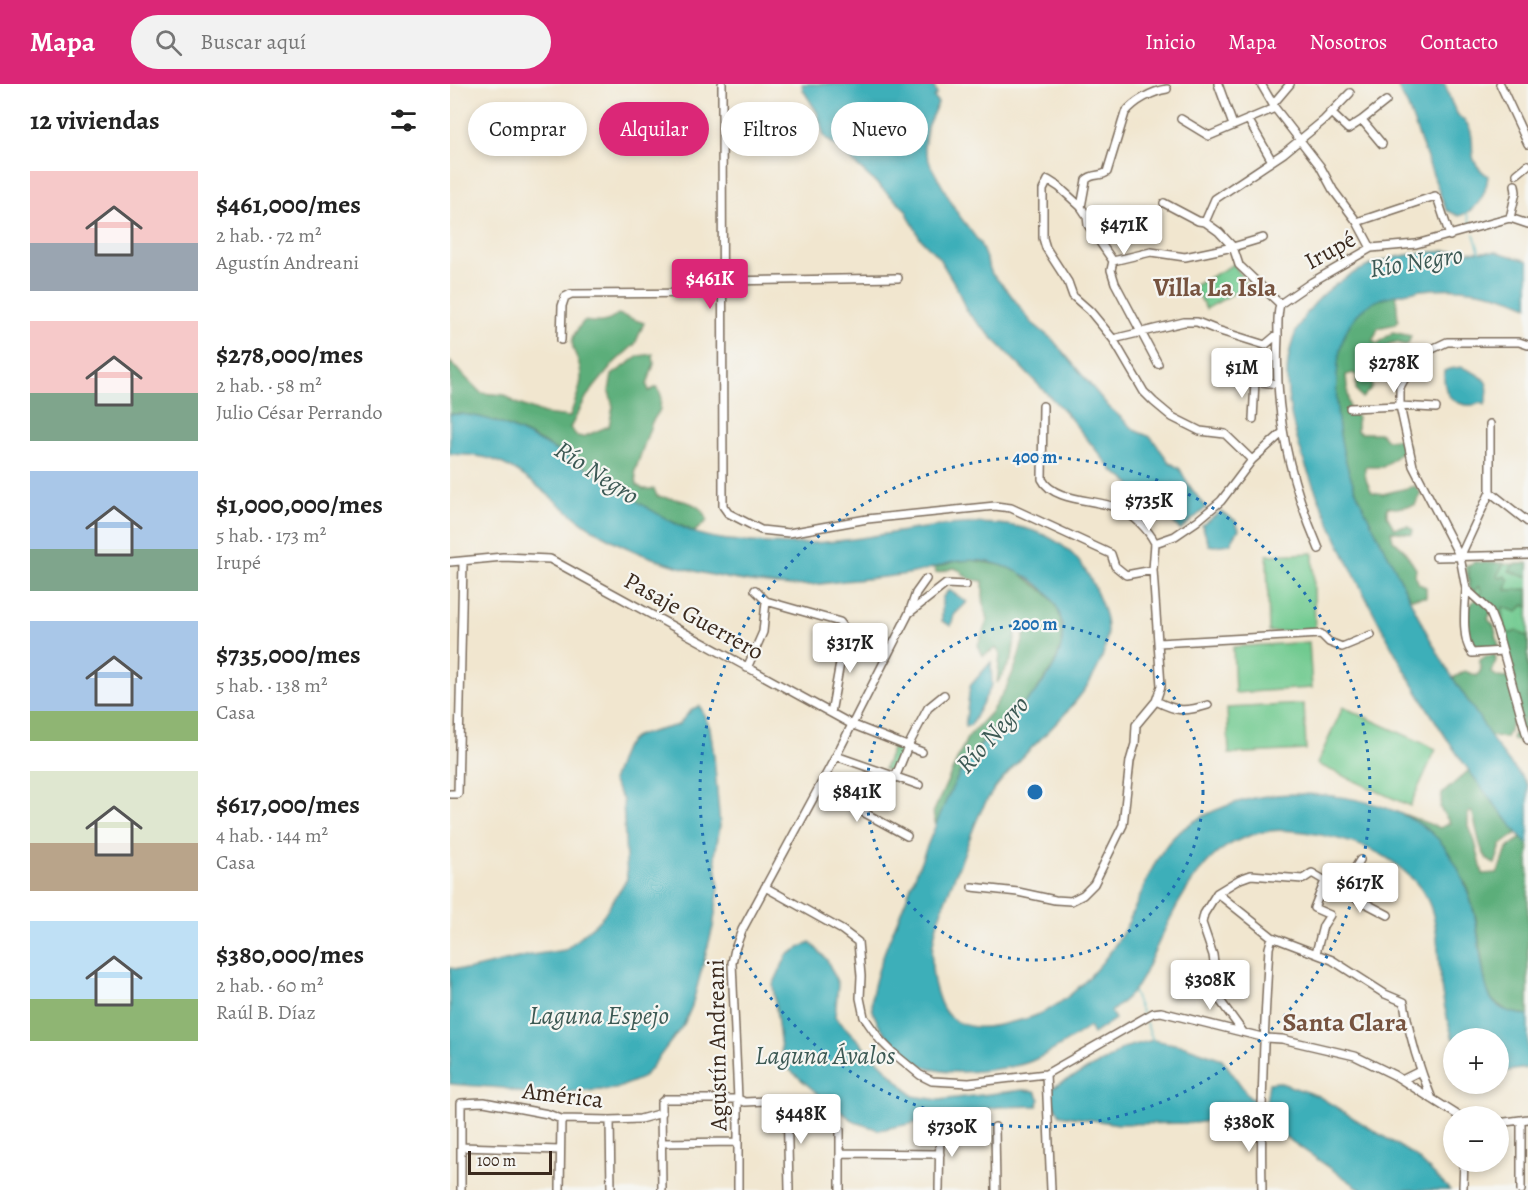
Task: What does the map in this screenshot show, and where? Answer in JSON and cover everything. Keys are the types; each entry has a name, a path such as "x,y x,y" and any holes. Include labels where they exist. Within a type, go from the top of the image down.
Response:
{"street":[{"path":"722,84 723,506 728,513 761,531 789,533 867,519 995,506 1011,508 1111,554 1115,566 1125,575 1153,570"},
{"path":"1151,84 1152,93"},
{"path":"1218,84 1233,125"},
{"path":"1261,84 1274,106 1320,165 1333,190 1357,222 1371,248"},
{"path":"1181,119 1209,136 1274,106 1290,84"},
{"path":"1500,84 1528,144"},
{"path":"1080,207 1086,180 1107,172 1125,113 1130,105 1152,93 1167,89"},
{"path":"1205,222 1215,199 1284,153 1299,138 1324,120 1350,93"},
{"path":"1330,112 1348,129 1386,101"},
{"path":"1248,119 1272,161"},
{"path":"1362,120 1382,144"},
{"path":"1517,174 1528,165"},
{"path":"1158,364 1115,283 1111,270 1113,261 1088,225 1086,216 1080,207 1048,180 1043,190 1043,238 1046,248 1068,282 1073,296 1090,311 1113,339 1144,392 1154,402 1173,417 1200,431 1225,434 1252,460"},
{"path":"1515,185 1516,192 1510,218 1528,224"},
{"path":"1357,222 1435,196 1450,236"},
{"path":"1164,203 1198,221 1205,222 1219,232 1233,247 1239,265 1280,304 1276,365 1282,433 1304,514 1319,549"},
{"name":"Irupé","path":"1280,304 1312,282 1371,248 1416,244 1510,218"},
{"path":"1113,261 1151,252 1185,257 1263,238"},
{"path":"722,281 898,278"},
{"path":"561,340 562,306 565,297 571,294 722,293"},
{"path":"1113,339 1184,322 1197,322 1265,345 1278,334"},
{"path":"1503,651 1472,653 1467,647 1466,589 1460,557 1413,466 1400,406 1400,387 1411,367 1430,350 1447,342 1519,342 1528,345"},
{"path":"1238,380 1278,384"},
{"path":"1253,418 1255,381"},
{"path":"972,887 1071,901 1083,895 1094,884 1123,825 1136,725 1156,701 1161,686 1153,570 1155,543 1141,524 1119,508 1061,494 1046,486 1042,479 1043,406"},
{"path":"1350,408 1400,406 1436,408"},
{"path":"1460,557 1490,492 1490,424"},
{"path":"1155,543 1175,536 1221,501 1252,460 1282,433"},
{"path":"1490,492 1528,522"},
{"path":"1436,557 1528,555"},
{"name":"Pasaje Guerrero","path":"463,562 503,557 550,559 851,724 922,752"},
{"path":"450,562 463,562 454,794"},
{"path":"909,613 916,593 926,579"},
{"name":"Agustín Andreani","path":"738,1190 738,1099 732,963 742,930 836,756 909,613 946,584 966,585"},
{"path":"1466,589 1489,610 1528,740"},
{"path":"755,590 766,601 840,622 846,630 831,713"},
{"path":"747,668 763,632 766,601"},
{"path":"1158,643 1321,634 1329,642 1341,647 1371,635"},
{"path":"895,778 908,746 928,708 944,695"},
{"path":"1156,701 1180,711 1190,711 1208,705"},
{"path":"836,756 919,785"},
{"path":"819,788 908,836"},
{"path":"1344,892 1360,860"},
{"path":"1243,1032 1219,999 1213,955 1202,923 1204,914 1217,893 1251,875 1303,879 1312,873 1388,915"},
{"path":"1316,953 1323,926 1330,915 1314,908 1324,881"},
{"path":"765,887 842,930 858,942 860,998 864,1017 880,1040 920,1075 932,1081 969,1083 1046,1074 1153,1013 1168,1013 1266,1038 1282,1039 1355,1056 1402,1080 1443,1106"},
{"path":"1217,893 1272,937 1332,960 1385,994 1404,1002 1407,1026 1420,1071 1432,1099"},
{"path":"1262,1190 1261,1097 1266,1038 1269,948 1272,937"},
{"path":"1402,1080 1420,1071"},
{"path":"1046,1074 1051,1190"},
{"path":"662,1190 662,1103 665,1099 738,1099 746,1102 787,1100 789,1190"},
{"name":"América","path":"461,1147 461,1103 484,1102 548,1114 561,1119 640,1119 662,1113"},
{"path":"560,1190 561,1119"},
{"path":"610,1120 611,1190"},
{"path":"1509,1122 1525,1120 1521,1190"},
{"path":"939,1190 940,1126"},
{"path":"995,1127 996,1190"},
{"path":"840,1130 840,1190"},
{"path":"661,1143 738,1142"},
{"path":"461,1190 461,1147 560,1150"},
{"path":"840,1153 940,1154"},
{"path":"1463,1188 1464,1172"}],"green space":[{"path":"1234,264 1247,286 1206,309 1194,286"},
{"path":"1396,294 1398,320 1395,324 1378,328 1373,341 1377,344 1393,332 1411,336 1408,344 1390,344 1383,349 1376,362 1362,363 1370,377 1372,387 1362,398 1356,389 1357,376 1353,373 1346,375 1349,409 1357,417 1357,431 1381,433 1387,440 1397,439 1409,446 1383,467 1365,467 1365,474 1372,492 1383,494 1415,486 1421,493 1415,505 1387,507 1387,516 1394,528 1408,526 1413,530 1412,534 1391,531 1393,540 1404,550 1416,569 1415,575 1419,584 1426,587 1426,597 1410,598 1371,524 1345,461 1337,416 1337,368 1341,346 1348,327 1363,308 1377,300"},
{"path":"618,314 644,323 635,344 615,362 587,396 570,428 577,436 583,437 609,426 613,407 609,391 612,375 639,356 653,354 654,364 647,385 649,391 657,387 661,395 660,410 652,422 635,471 637,485 643,489 654,489 657,496 687,502 700,508 707,521 694,532 648,509 570,458 522,432 473,416 450,414 450,362 481,393 505,395 516,403 544,414 570,417 581,379 572,344 573,338 584,321 602,322"},
{"path":"1313,553 1315,630 1269,632 1267,555"},
{"path":"971,560 1014,569 1045,592 1055,603 1060,616 1063,641 1053,667 1033,695 987,736 961,770 936,826 933,813 967,738 991,712 1006,688 1025,634 1017,625 1012,659 997,683 1000,654 996,648 983,656 978,645 988,619 983,604 983,581 968,578 954,568 936,573 934,568 956,561"},
{"path":"1474,562 1504,563 1497,576 1500,578 1505,576 1509,580 1506,590 1528,589 1528,607 1524,605 1517,612 1503,607 1503,622 1508,634 1517,631 1528,637 1528,728 1527,718 1523,719 1525,735 1520,742 1512,739 1516,726 1512,723 1506,738 1490,736 1453,678 1465,671 1477,676 1481,670 1479,661 1486,656 1495,655 1496,660 1492,673 1498,677 1506,678 1514,668 1508,664 1510,651 1504,642 1501,625 1491,611 1488,619 1494,626 1499,647 1486,650 1471,646 1467,623 1468,611 1482,592 1479,586 1474,591 1469,587 1469,566"},
{"path":"1528,563 1528,576 1509,571 1513,565"},
{"path":"1528,564 1528,718 1493,608 1470,588 1465,565"},
{"path":"1309,642 1312,688 1235,693 1233,647"},
{"path":"1304,704 1306,750 1229,754 1227,708"},
{"path":"1343,707 1436,749 1410,806 1317,764"},
{"path":"893,747 904,751 894,774 884,769"},
{"path":"1469,770 1517,833 1501,845 1495,864 1485,856 1472,812 1468,813 1468,824 1483,874 1497,873 1507,851 1522,838 1528,845 1528,1015 1509,1012 1492,1000 1486,988 1476,918 1466,884 1432,833 1403,814 1440,828 1450,823 1440,808 1442,794"}],"water":[{"path":"802,84 933,84 937,94 934,97 938,103 928,125 928,102 831,102 831,142 824,136 819,119 819,102 811,102"},
{"path":"1396,84 1445,84 1458,115 1469,127 1474,159 1488,176 1480,201 1466,213 1459,216 1446,210 1408,107"},
{"path":"846,156 927,156 958,214 980,243 992,274 1031,322 1053,340 1108,406 1136,431 1151,437 1169,462 1180,469 1206,508 1180,530 1167,515 1148,506 1128,482 1113,471 1066,413 967,312 956,286 939,258 920,238 905,209"},
{"name":"Río Negro","path":"1442,251 1497,252 1528,261 1528,306 1495,294 1461,289 1408,292 1368,305 1347,330 1340,353 1337,400 1340,435 1354,486 1425,630 1446,668 1492,739 1528,786 1528,845 1456,752 1381,627 1325,514 1303,459 1289,402 1287,375 1290,350 1304,317 1315,303 1343,280 1376,263 1405,255"},
{"path":"1461,367 1480,376 1487,384 1485,405 1458,403 1449,396 1445,386 1444,371"},
{"name":"Río Negro","path":"450,414 480,417 527,435 582,465 662,517 707,536 765,543 815,543 919,528 990,523 1023,528 1053,539 1078,560 1096,591 1106,619 1106,644 1098,668 1067,712 1008,772 987,799 947,895 933,942 933,974 941,1005 950,1017 963,1025 985,1027 1026,1019 1051,1008 1077,989 1112,950 1128,923 1162,851 1183,828 1210,813 1238,802 1287,794 1315,794 1372,803 1397,812 1420,824 1439,840 1451,856 1465,883 1476,921 1483,972 1492,1000 1503,1009 1528,1015 1528,1068 1509,1071 1509,1028 1450,1028 1442,993 1435,921 1425,895 1409,876 1396,864 1373,850 1328,836 1281,830 1243,838 1219,852 1206,864 1178,903 1138,985 1111,1012 1115,1019 1093,1034 1089,1027 1049,1052 1019,1065 974,1072 946,1072 923,1066 901,1051 881,1028 875,1016 872,997 879,966 948,796 961,771 982,743 1038,689 1055,664 1060,649 1062,626 1059,611 1047,593 1026,576 1013,570 972,560 948,563 919,572 793,586 709,575 666,563 604,536 507,466 491,459 450,454"},
{"path":"1221,512 1235,520 1239,529 1230,544 1209,545 1202,525"},
{"path":"949,590 967,602 954,615 951,626 942,621 942,598"},
{"path":"991,662 992,685 971,725 965,727 970,686"},
{"name":"Laguna Espejo","path":"700,706 710,728 714,756 720,826 715,855 719,887 713,927 692,1006 684,1024 644,1077 616,1089 531,1095 503,1088 450,1084 450,968 467,970 531,955 565,950 601,919 627,879 623,800 612,781 624,748 636,736 678,725 692,709"},
{"name":"Laguna Ávalos","path":"810,942 827,960 838,984 835,1017 913,1096 939,1100 1023,1090 1035,1091 1040,1099 1037,1106 998,1107 879,1130 855,1122 783,1064 773,985 787,955"},
{"path":"1153,1040 1185,1046 1222,1059 1250,1098 1266,1102 1269,1083 1278,1082 1318,1096 1415,1156 1450,1190 1362,1190 1268,1125 1263,1111 1248,1109 1240,1116 1195,1123 1118,1124 1060,1115 1050,1098 1051,1088 1110,1058 1123,1048"}],"waterway":[{"path":"1467,214 1471,225"},
{"path":"1474,234 1480,253"},
{"path":"1133,992 1142,1014"},
{"path":"1146,1023 1153,1040"}],"district":[{"name":"Villa La Isla","path":"1215,287"},
{"name":"Santa Clara","path":"1345,1022"}]}
